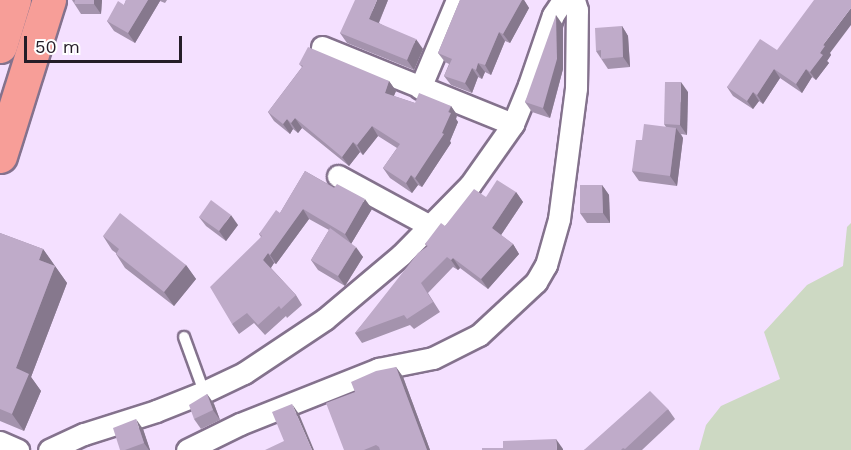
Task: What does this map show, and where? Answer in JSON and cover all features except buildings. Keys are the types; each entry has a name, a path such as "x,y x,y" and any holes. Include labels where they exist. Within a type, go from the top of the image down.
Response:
{"highway":[{"path":"0,46 14,0"},
{"path":"0,156 49,0"}],"street":[{"path":"420,88 457,0"},
{"path":"49,450 84,434 156,411 244,373 325,319 401,255 471,184 513,124 530,85 552,15 563,0"},
{"path":"187,450 240,424 378,369 433,358 479,334 536,282 546,265 559,219 576,88 577,10 574,0"},
{"path":"322,46 420,88 513,124"},
{"path":"338,176 430,226"},
{"path":"0,442 18,450"}],"lane":[{"path":"184,337 204,392"}],"green space":[{"path":"851,223 851,450 699,450 706,425 721,406 780,379 764,332 807,285 843,266 847,227"}]}
